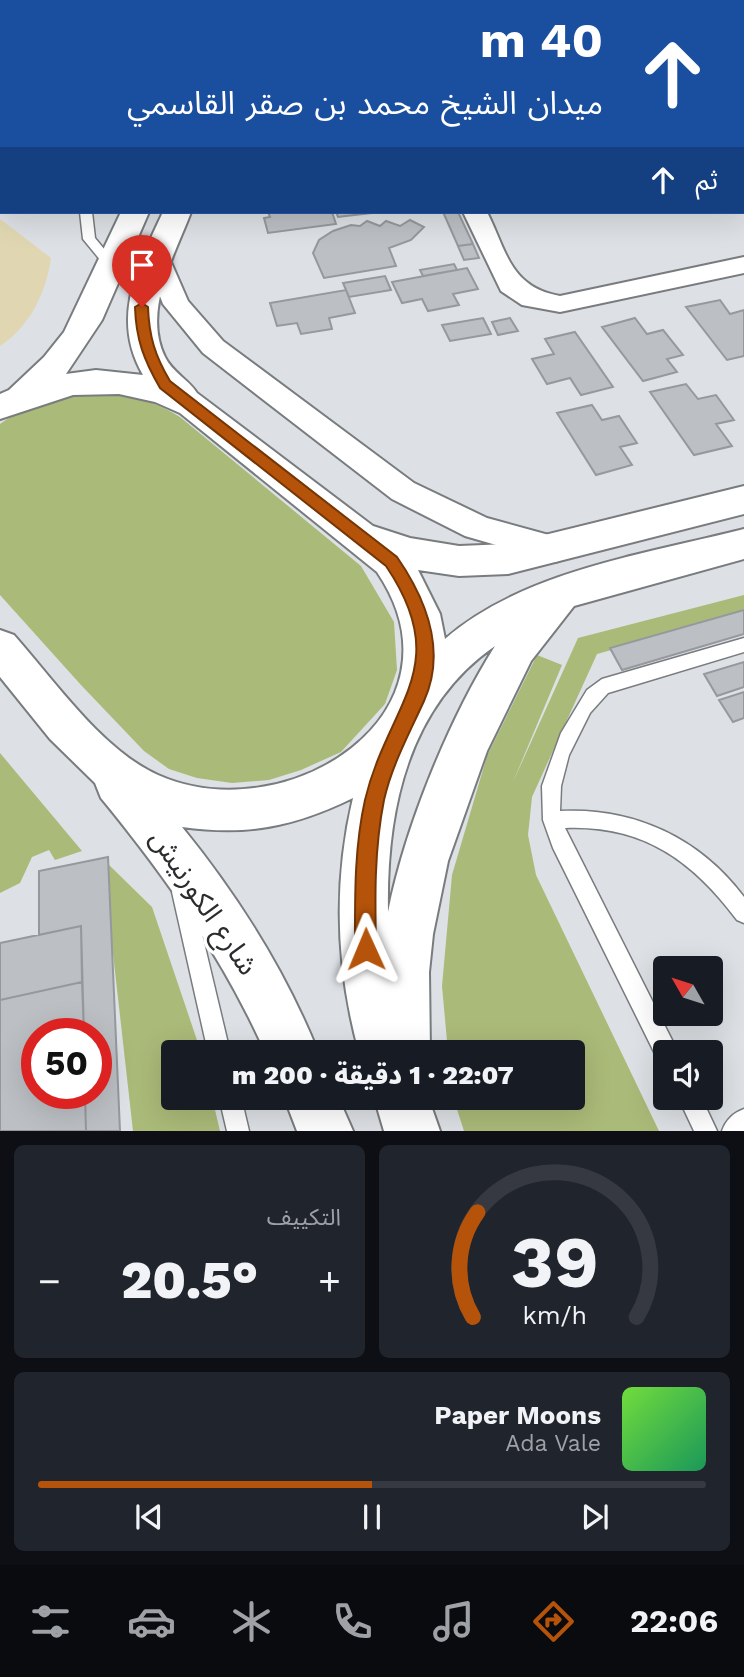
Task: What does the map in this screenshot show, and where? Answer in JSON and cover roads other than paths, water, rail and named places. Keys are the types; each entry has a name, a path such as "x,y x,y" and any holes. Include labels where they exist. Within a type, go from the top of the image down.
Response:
{"main road":[{"path":"0,407 52,370 71,349 96,304 110,264 134,214"},
{"path":"176,214 142,307 142,333 150,359 165,384 391,561 411,591 423,624 425,660 375,799 365,870 366,949 384,1040"},
{"path":"0,407 31,393 66,384 101,380 156,388 192,405"},
{"path":"364,538 410,553 458,561 508,559 744,500"},
{"path":"0,647 100,762 142,791 194,808 250,811 307,799 357,772 406,717 448,661 484,631 525,607 562,593 744,544"},
{"path":"404,1040 405,954 416,886 438,816 509,656 531,624 562,593"},
{"name":"شارع الكورنيش","path":"100,762 170,846 212,904 252,971 286,1040"},
{"path":"316,1110 325,1131"}],"street":[{"path":"476,214 510,285 518,293 545,303 574,302 744,265"},
{"path":"158,258 176,304 213,347 403,491 435,511 471,528 555,549"}],"lane":[{"path":"86,214 89,239 110,264"},
{"path":"660,1040 560,841 552,820 551,781 594,694 612,683 744,645"},
{"path":"552,820 613,820 665,839 712,872 744,913"},
{"path":"170,846 216,1040"},
{"path":"233,1110 238,1131"},
{"path":"696,1110 706,1131"},
{"path":"733,1131 744,1120"}]}
